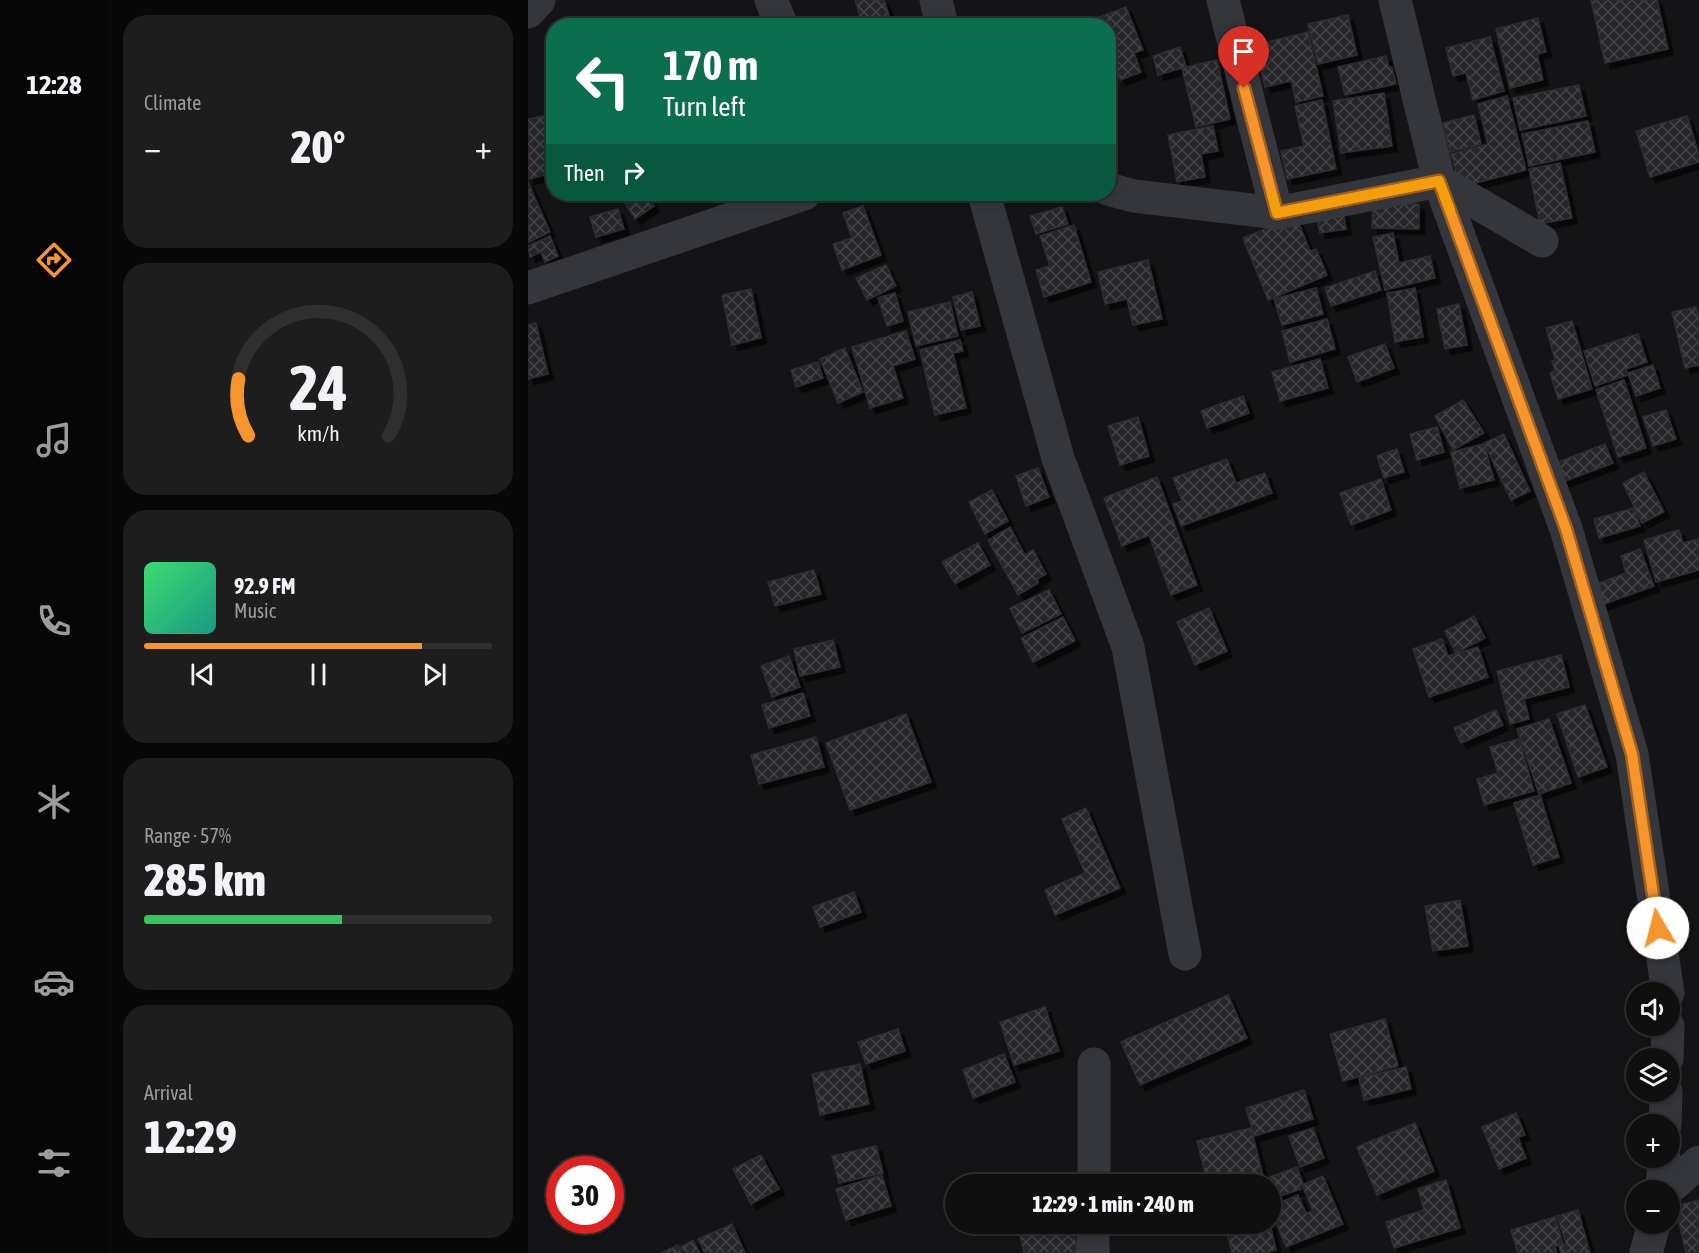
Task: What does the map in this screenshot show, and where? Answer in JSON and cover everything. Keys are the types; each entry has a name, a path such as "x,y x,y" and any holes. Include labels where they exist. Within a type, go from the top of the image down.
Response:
{"street":[{"path":"528,12 539,0"},
{"path":"771,0 779,18"},
{"path":"936,0 940,18"},
{"path":"1222,0 1277,213"},
{"path":"1395,0 1439,181 1566,529 1632,754 1666,982"},
{"path":"1116,191 1134,196 1277,213 1439,181 1542,241"},
{"path":"528,288 783,201"},
{"path":"986,201 1058,458 1128,647 1185,954"},
{"path":"1094,1064 1094,1174"},
{"path":"1677,1180 1699,1162"},
{"path":"1093,1234 1093,1253"},
{"path":"1646,1253 1651,1234"}],"building":[{"path":"855,0 884,0 889,15 879,18 860,18"},
{"path":"1591,0 1657,0 1668,49 1605,63"},
{"path":"1126,7 1143,50 1134,53 1141,72 1120,80 1116,69 1116,18 1097,18"},
{"path":"1348,15 1357,55 1318,64 1308,24"},
{"path":"1538,18 1546,52 1537,54 1543,80 1510,88 1496,29"},
{"path":"1308,32 1323,96 1296,102 1291,81 1265,87 1255,45"},
{"path":"1490,37 1504,91 1473,100 1466,73 1453,76 1446,48"},
{"path":"1180,47 1186,67 1158,75 1153,56"},
{"path":"1386,56 1389,67 1392,67 1396,84 1345,95 1338,67"},
{"path":"1217,60 1230,119 1196,127 1182,68"},
{"path":"1579,85 1586,116 1520,130 1513,98"},
{"path":"1384,93 1392,146 1341,153 1333,101"},
{"path":"1507,96 1526,170 1460,187 1451,154 1488,144 1478,104"},
{"path":"1322,100 1336,169 1287,179 1281,151 1304,146 1295,106"},
{"path":"1474,115 1481,144 1450,152 1443,123"},
{"path":"543,116 546,128 546,175 528,179 528,119"},
{"path":"1687,116 1699,154 1699,162 1650,177 1636,131"},
{"path":"1588,121 1595,152 1529,166 1522,134"},
{"path":"1213,126 1218,151 1201,154 1205,177 1177,182 1168,135"},
{"path":"1560,163 1572,218 1540,224 1529,169"},
{"path":"528,182 550,232 529,242 528,240"},
{"path":"623,201 651,201 654,206 635,219"},
{"path":"1373,203 1419,204 1419,229 1372,228"},
{"path":"863,206 881,255 842,270 833,244 852,238 843,213"},
{"path":"1062,207 1068,224 1036,234 1030,216"},
{"path":"618,209 624,229 596,237 590,217"},
{"path":"1343,211 1346,229 1320,233 1316,216"},
{"path":"1296,216 1310,251 1316,249 1327,275 1268,300 1243,238"},
{"path":"1074,225 1091,282 1044,297 1036,270 1050,266 1040,236"},
{"path":"1393,233 1399,263 1430,256 1435,278 1385,290 1373,237"},
{"path":"550,236 558,256 545,262 541,252 530,257 528,246"},
{"path":"1148,260 1162,319 1133,325 1127,299 1105,304 1098,272"},
{"path":"886,265 896,286 867,300 856,278"},
{"path":"1375,271 1381,290 1331,306 1325,288"},
{"path":"1316,288 1323,314 1282,325 1274,299"},
{"path":"1415,288 1423,337 1395,342 1387,293"},
{"path":"751,289 761,338 732,345 722,295"},
{"path":"972,292 980,326 961,330 953,297"},
{"path":"895,293 903,321 887,326 878,298"},
{"path":"950,302 958,336 916,346 908,312"},
{"path":"1459,304 1467,345 1445,349 1437,309"},
{"path":"1696,307 1699,318 1699,365 1685,368 1672,312"},
{"path":"1327,319 1335,349 1290,362 1282,331"},
{"path":"1572,321 1592,389 1558,399 1550,373 1555,371 1552,361 1555,360 1546,328"},
{"path":"536,323 548,374 528,379 528,325"},
{"path":"906,331 915,359 893,366 903,398 870,408 852,347"},
{"path":"1638,334 1647,362 1626,369 1628,375 1595,386 1584,351"},
{"path":"960,340 963,351 953,353 966,408 935,415 920,350"},
{"path":"1385,344 1394,368 1357,382 1348,357"},
{"path":"845,348 863,392 838,403 820,359"},
{"path":"1320,359 1328,388 1280,401 1272,372"},
{"path":"818,362 823,378 796,387 791,370"},
{"path":"1653,365 1660,388 1636,396 1628,373"},
{"path":"1624,380 1646,448 1618,457 1596,390"},
{"path":"1243,396 1249,413 1207,428 1201,411"},
{"path":"1463,400 1484,433 1453,450 1435,416"},
{"path":"1666,410 1676,439 1653,446 1643,417"},
{"path":"1138,417 1149,456 1120,465 1108,426"},
{"path":"1437,427 1444,452 1417,460 1410,434"},
{"path":"1504,434 1530,491 1511,500 1484,443"},
{"path":"1484,444 1494,480 1460,488 1451,452"},
{"path":"1605,444 1613,463 1560,483 1553,464"},
{"path":"1397,449 1404,472 1384,478 1377,456"},
{"path":"1227,459 1236,483 1265,473 1272,493 1181,526 1173,504 1182,501 1173,478"},
{"path":"1038,468 1049,497 1026,506 1016,476"},
{"path":"1644,472 1664,512 1642,523 1623,483"},
{"path":"1157,477 1197,585 1171,595 1149,535 1122,546 1104,498"},
{"path":"1381,479 1391,510 1351,525 1340,493"},
{"path":"992,490 1008,521 985,534 969,502"},
{"path":"1634,508 1640,526 1599,538 1594,519"},
{"path":"1010,527 1025,555 1033,550 1046,574 1037,579 1038,583 1018,595 988,540"},
{"path":"1679,530 1683,543 1699,539 1699,570 1656,582 1644,540"},
{"path":"978,543 990,565 955,584 942,562"},
{"path":"1640,549 1654,586 1596,607 1589,587 1626,573 1621,556"},
{"path":"814,570 821,594 775,606 768,582"},
{"path":"1049,590 1061,614 1022,633 1010,608"},
{"path":"1209,608 1227,651 1195,665 1177,622"},
{"path":"1474,616 1485,638 1456,653 1445,631"},
{"path":"1063,617 1075,641 1033,662 1021,638"},
{"path":"1442,639 1448,656 1478,647 1488,677 1429,697 1413,649"},
{"path":"833,640 840,667 800,676 794,649"},
{"path":"1561,655 1569,687 1524,699 1529,719 1510,724 1497,671"},
{"path":"789,656 800,687 772,697 761,666"},
{"path":"803,693 810,716 769,728 762,705"},
{"path":"1585,705 1607,767 1578,777 1557,714"},
{"path":"1496,710 1503,725 1461,743 1454,728"},
{"path":"906,714 931,782 850,810 826,743"},
{"path":"1549,719 1571,783 1539,794 1517,729"},
{"path":"816,737 824,767 759,784 751,755"},
{"path":"1519,739 1534,791 1484,805 1477,779 1498,773 1490,747"},
{"path":"1540,795 1559,857 1533,865 1514,803"},
{"path":"1086,808 1120,888 1055,915 1045,890 1085,873 1062,819"},
{"path":"854,892 861,912 820,927 813,907"},
{"path":"1460,900 1468,946 1433,951 1425,906"},
{"path":"1228,995 1247,1038 1140,1085 1121,1042"},
{"path":"1045,1007 1059,1051 1014,1065 1000,1022"},
{"path":"1385,1019 1398,1066 1343,1081 1330,1034"},
{"path":"898,1029 905,1051 866,1064 858,1042"},
{"path":"1004,1054 1015,1082 973,1098 963,1070"},
{"path":"860,1064 869,1104 820,1115 812,1074"},
{"path":"1406,1067 1411,1089 1364,1100 1359,1078"},
{"path":"1304,1090 1313,1119 1254,1136 1246,1108"},
{"path":"1516,1113 1525,1135 1518,1137 1526,1158 1499,1169 1482,1127"},
{"path":"1415,1123 1434,1171 1377,1195 1357,1147"},
{"path":"1251,1128 1262,1174 1205,1174 1197,1141"},
{"path":"1313,1128 1324,1158 1300,1167 1289,1136"},
{"path":"876,1146 883,1173 839,1183 832,1156"},
{"path":"761,1155 779,1189 751,1204 733,1169"},
{"path":"1297,1167 1303,1184 1300,1185 1301,1189 1281,1196 1281,1174 1278,1174"},
{"path":"882,1175 891,1206 846,1220 836,1189"},
{"path":"1323,1176 1343,1224 1286,1247 1281,1234 1281,1202 1298,1195 1306,1213 1313,1211 1302,1185"},
{"path":"1446,1180 1460,1228 1394,1248 1386,1222 1424,1210 1418,1189"},
{"path":"1699,1200 1699,1253 1686,1253 1680,1227 1680,1205"},
{"path":"1578,1210 1590,1253 1561,1253 1559,1246 1566,1244 1557,1216"},
{"path":"1555,1217 1563,1244 1555,1246 1557,1253 1518,1253 1511,1230"},
{"path":"732,1224 745,1253 705,1253 698,1239"},
{"path":"1019,1234 1074,1234 1078,1253 1024,1253"},
{"path":"1227,1234 1272,1234 1276,1250 1263,1253 1232,1253"},
{"path":"693,1240 700,1253 685,1253 681,1247"},
{"path":"678,1245 682,1253 661,1253"}],"slow traffic":[{"path":"1272,195 1277,213 1439,181 1450,210"}],"route":[{"path":"1244,88 1277,213 1439,181 1566,529 1632,754 1658,928"}]}
